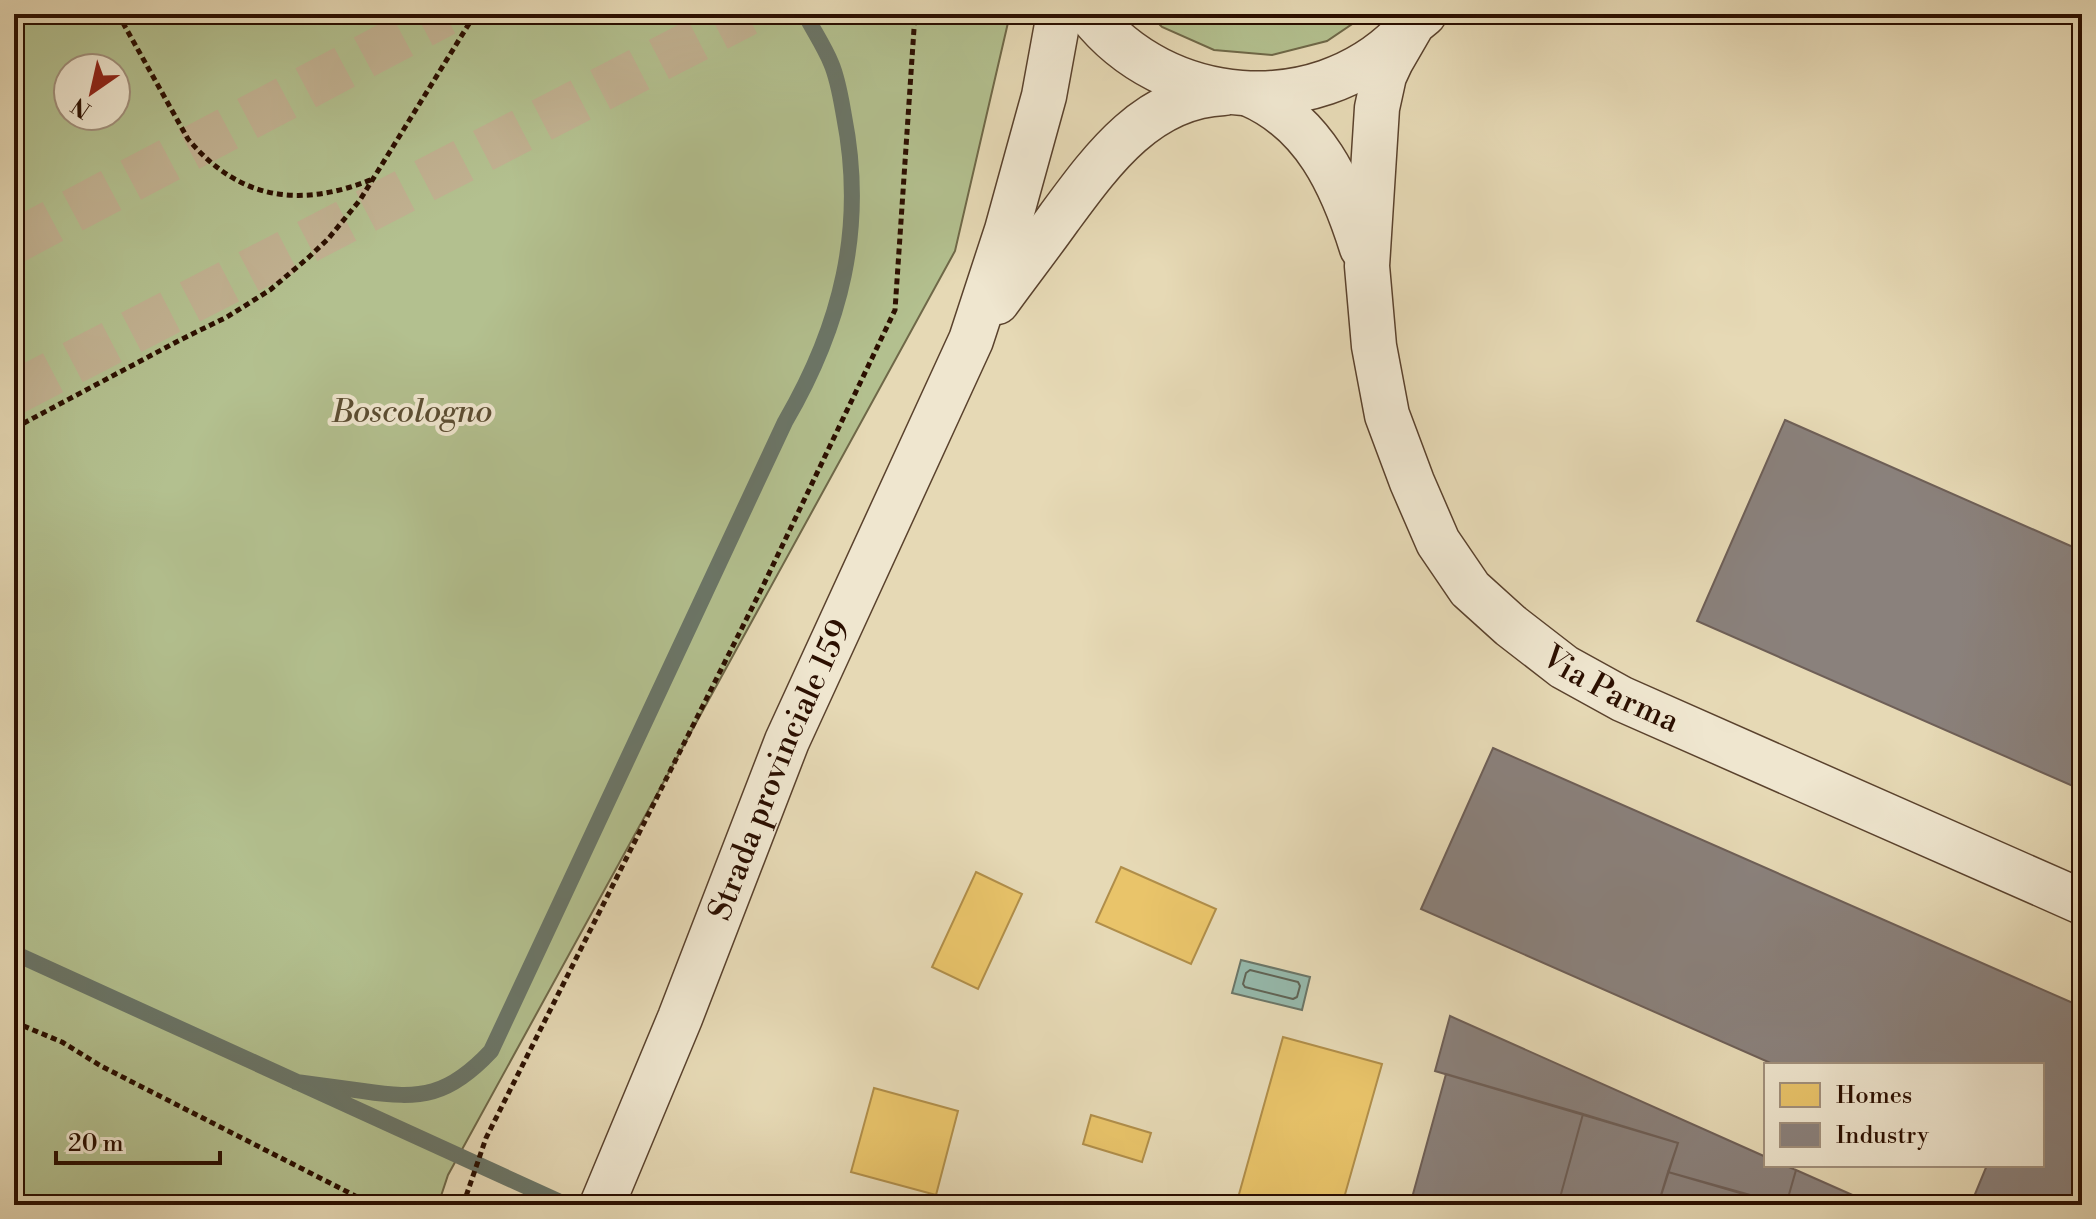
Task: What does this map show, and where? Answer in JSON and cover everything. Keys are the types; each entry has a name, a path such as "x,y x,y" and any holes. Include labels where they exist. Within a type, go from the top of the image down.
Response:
{"street":[{"name":"Strada provinciale 159","path":"602,1205 680,1018 787,741 971,340 1007,230 1044,96 1059,14"},
{"name":"Strada provinciale 159","path":"1090,14 1113,39 1149,65 1204,88 1241,93"},
{"name":"Strada provinciale 159","path":"971,340 1104,159 1145,121 1175,104 1204,94 1270,94 1335,79 1374,58 1420,17"},
{"path":"1367,266 1379,93 1391,61 1420,17"},
{"path":"1241,93 1280,110 1318,148 1352,214 1367,266"},
{"name":"Via Parma","path":"1367,266 1374,346 1387,415 1412,482 1438,542 1470,589 1511,626 1564,667 1622,699 2082,902"}],"path":[{"path":"118,14 188,139 201,154 234,179 272,193 293,196 333,193 374,178"},
{"path":"14,427 215,324 270,290 328,239 360,200 475,14"},
{"path":"463,1204 486,1138 762,588 895,310 915,14"},
{"path":"14,1022 49,1035 101,1066 373,1205"}],"green space":[{"name":"Boscologno","path":"14,14 1010,14 955,251 448,1175 438,1205 14,1205"},
{"path":"1149,14 1367,14 1327,41 1272,55 1214,50 1162,27"}],"water":[{"path":"1241,960 1310,977 1302,1010 1232,993"}],"building: Homes":[{"path":"1121,867 1216,909 1191,964 1096,922"},
{"path":"976,872 1022,894 978,989 932,967"},
{"path":"1283,1037 1382,1064 1342,1205 1236,1205"},
{"path":"874,1088 958,1111 936,1195 851,1172"},
{"path":"1091,1115 1151,1133 1142,1162 1083,1144"}],"building: Industry":[{"path":"1785,420 2082,551 2082,790 1697,621"},
{"path":"1493,748 2082,1007 2082,1205 1986,1205 1973,1199 1986,1167 2044,1167 2044,1063 1770,1063 1421,909"},
{"path":"1450,1016 1764,1156 1764,1167 1796,1170 1786,1205 1668,1172 1678,1143 1435,1071"},
{"path":"1446,1074 1583,1114 1558,1205 1410,1205"},
{"path":"1583,1114 1678,1143 1658,1205 1558,1205"},
{"path":"1796,1170 1875,1205 1786,1205"},
{"path":"1668,1172 1781,1205 1658,1205"}],"waterway":[{"path":"296,1082 383,1094 418,1094 447,1086 461,1078 491,1051 785,422 805,386 834,313 850,237 850,157 836,76 805,14"},
{"path":"14,953 558,1201"}],"tunnel":[{"path":"14,242 445,14"},
{"path":"14,393 747,14"}]}
